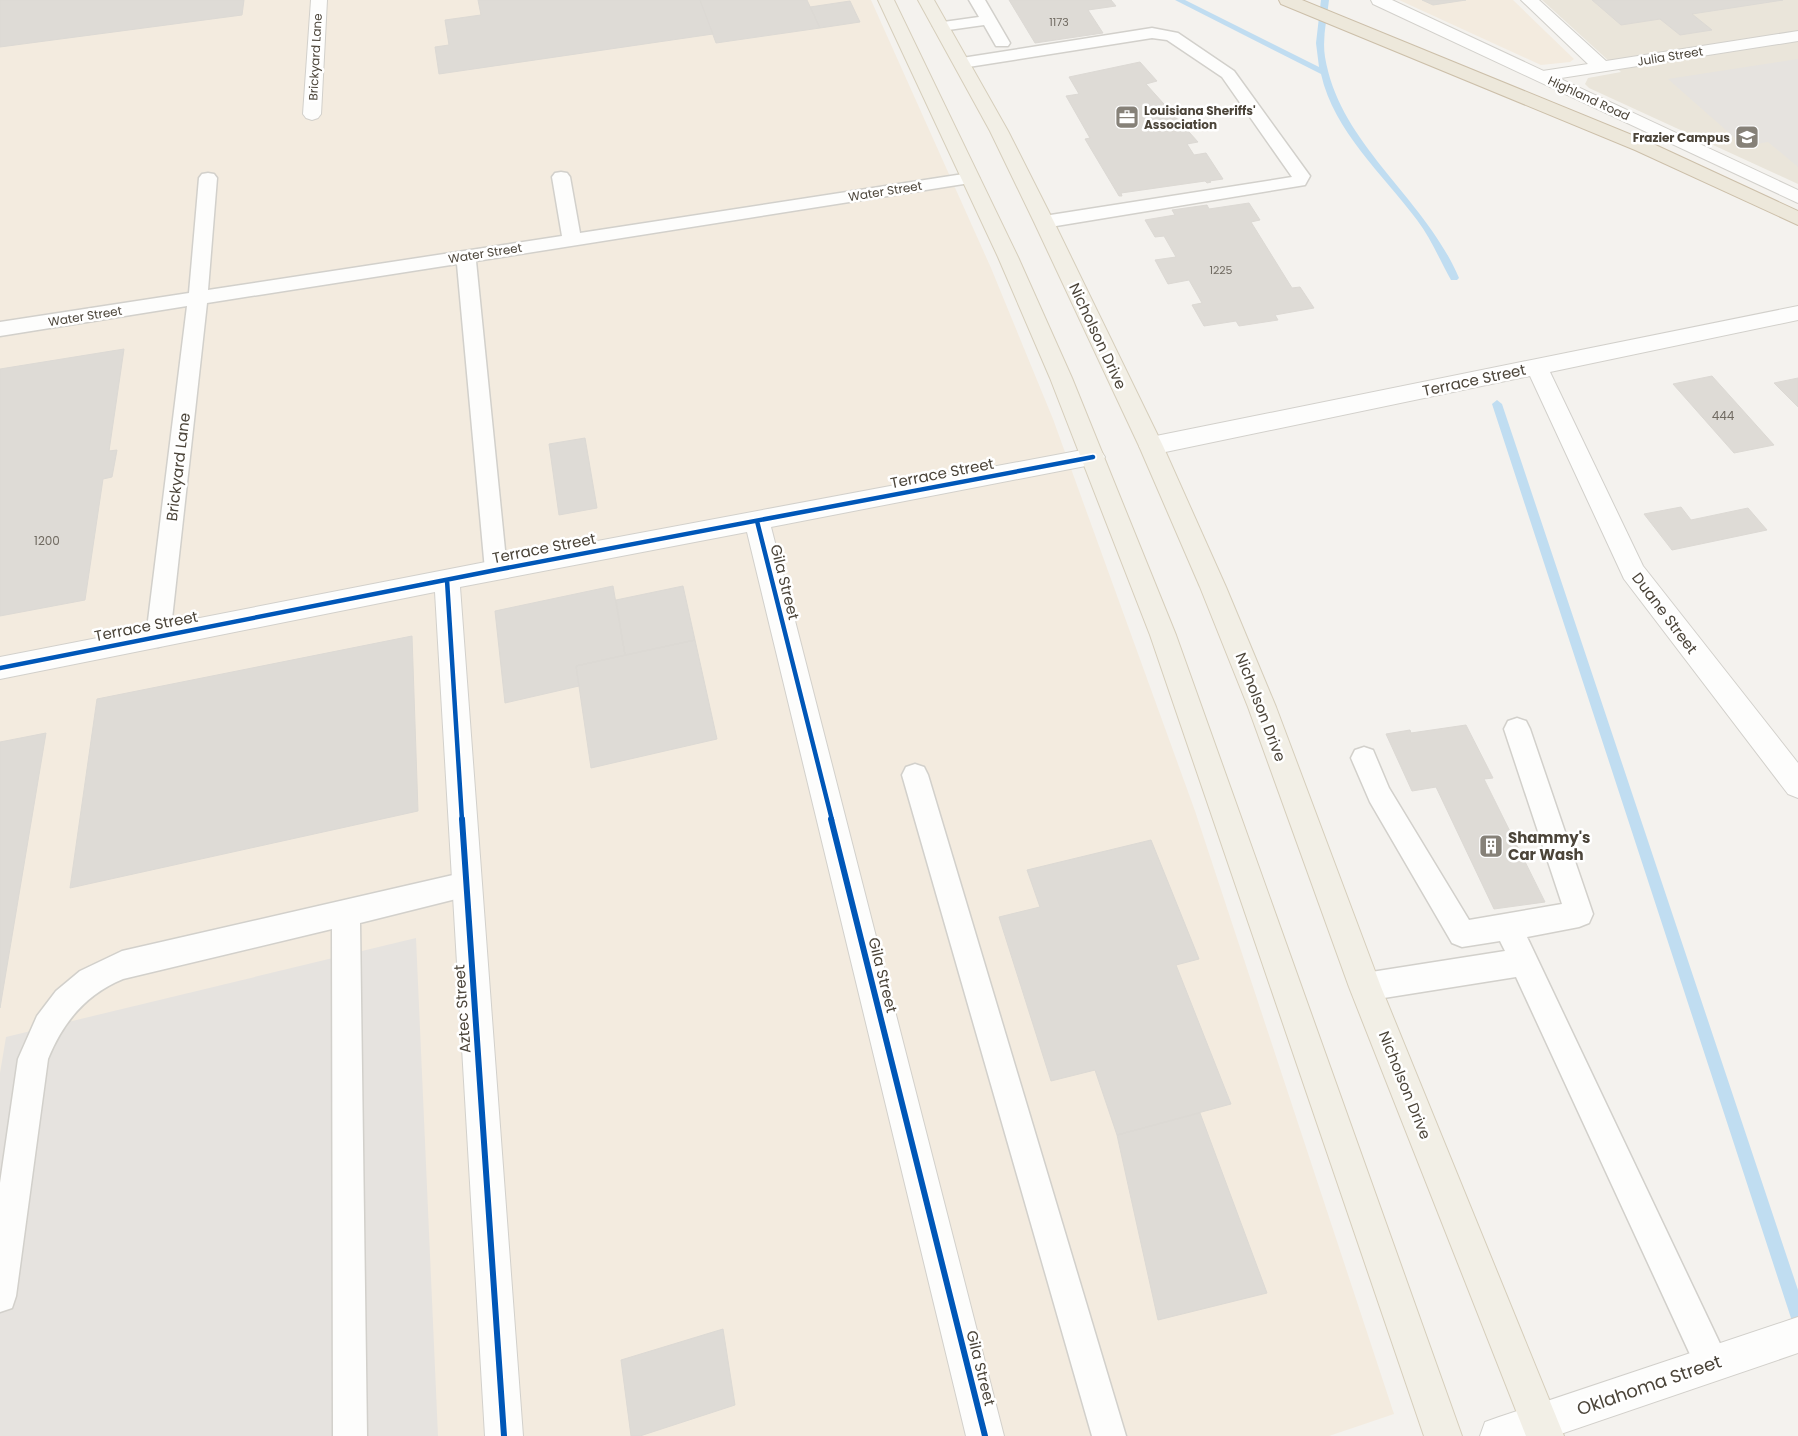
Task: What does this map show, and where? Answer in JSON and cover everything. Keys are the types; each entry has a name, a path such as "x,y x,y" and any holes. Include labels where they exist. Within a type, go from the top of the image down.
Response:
{"highway":[{"path":"1287,0 1430,57 1642,146 1798,219"}],"main road":[{"path":"886,0 1012,266 1093,457 1162,635 1443,1436"},
{"name":"Nicholson Drive","path":"926,0 999,131 1044,222 1151,446 1213,587 1262,707 1365,987 1542,1429"}],"street":[{"name":"Brickyard Lane","path":"312,114 319,0"},
{"name":"Highland Road","path":"1379,0 1798,197"},
{"path":"1529,0 1602,67"},
{"name":"Julia Street","path":"1542,76 1798,36"},
{"name":"Terrace Street","path":"1151,446 1798,313"},
{"name":"Duane Street","path":"1537,367 1632,572 1798,786"},
{"name":"Terrace Street","path":"0,668 496,570 1093,457"},
{"name":"Gila Street","path":"756,521 985,1436"},
{"name":"Aztec Street","path":"447,580 504,1436"},
{"name":"Oklahoma Street","path":"1499,1436 1542,1429 1728,1358 1798,1334"}],"lane":[{"path":"978,0 1002,43"},
{"path":"941,26 988,20"},
{"path":"962,63 1152,33 1172,36 1228,74 1301,176 1299,181 1044,222"},
{"path":"561,176 572,239"},
{"name":"Brickyard Lane","path":"158,637 198,298 208,178"},
{"name":"Water Street","path":"0,329 970,178"},
{"path":"466,256 496,570"},
{"path":"1364,758 1379,794 1462,934 1579,914 1517,730"},
{"path":"915,775 1109,1436"},
{"path":"0,1296 34,1059 43,1033 60,1007 78,988 92,978 122,965 466,885"},
{"path":"346,914 350,1436"},
{"path":"1508,927 1524,962 1728,1358"},
{"path":"1365,987 1524,962"}],"shaded area":[{"path":"0,0 871,0 991,268 1053,419 1195,811 1394,1414 1329,1436 0,1436"},
{"path":"1399,0 1513,0 1574,59 1570,62 1541,65"},
{"name":"Frazier Campus","path":"1542,0 1798,0 1798,184 1589,88 1585,84 1588,78 1621,72"},
{"path":"1798,59 1798,167 1768,142 1744,146 1668,79"},
{"path":"416,938 438,1436 0,1436 0,1073 6,1037"}],"building":[{"path":"0,0 244,0 242,15 0,47"},
{"path":"478,0 700,0 713,34 439,74 435,47 449,45 445,20 481,15"},
{"path":"700,0 807,0 820,28 716,43"},
{"path":"1009,0 1111,0 1116,6 1088,10 1103,33 1035,43"},
{"path":"1422,0 1466,0 1433,5"},
{"path":"1592,0 1783,0 1692,14 1712,30 1680,35 1660,19 1621,25"},
{"path":"850,1 860,22 820,28 810,7"},
{"name":"Louisiana Sheriffs' Association","path":"1140,62 1157,81 1146,84 1198,142 1187,144 1194,155 1206,153 1223,179 1207,183 1205,181 1121,193 1122,196 1119,196 1085,139 1090,138 1066,96 1079,94 1069,77"},
{"path":"1249,203 1260,220 1251,222 1292,288 1300,287 1314,308 1275,315 1278,320 1239,326 1236,321 1204,326 1192,305 1202,303 1189,280 1168,284 1155,260 1176,257 1164,236 1155,237 1145,220 1175,215 1172,210 1207,205 1209,209"},
{"path":"124,349 109,451 117,450 112,477 103,479 85,600 0,616 0,369"},
{"path":"1712,376 1774,445 1734,453 1673,384"},
{"path":"1798,378 1798,407 1774,383"},
{"path":"585,438 597,508 559,515 549,444"},
{"path":"1681,507 1691,520 1748,508 1767,530 1672,550 1644,514"},
{"path":"613,586 625,655 576,666 579,686 505,703 495,611"},
{"path":"683,586 695,640 625,655 616,600"},
{"path":"412,636 418,811 70,888 97,699"},
{"path":"695,640 717,739 591,768 576,666"},
{"name":"Shammy's Car Wash","path":"1466,725 1493,778 1484,779 1545,902 1494,909 1436,787 1412,791 1386,734 1410,730 1411,733"},
{"path":"46,733 0,1008 0,742"},
{"path":"1151,840 1199,959 1176,965 1231,1104 1117,1135 1095,1070 1051,1081 999,917 1040,907 1027,870"},
{"path":"1200,1113 1267,1293 1158,1320 1117,1135"},
{"path":"723,1329 735,1405 640,1436 631,1436 621,1360"}],"waterway":[{"path":"1179,0 1324,73"},
{"path":"1324,73 1320,50 1320,36 1325,0"},
{"path":"1324,73 1338,110 1352,133 1421,218 1441,250 1454,278"},
{"path":"1497,404 1798,1315"}],"cycle path":[{"path":"0,668 496,570 1093,457"},
{"path":"757,521 985,1436"},
{"path":"447,580 504,1436"}],"place":[{"name":"Louisiana Sheriffs' Association","path":"1127,117"},
{"name":"Frazier Campus","path":"1747,137"},
{"name":"Shammy's Car Wash","path":"1491,846"}]}
